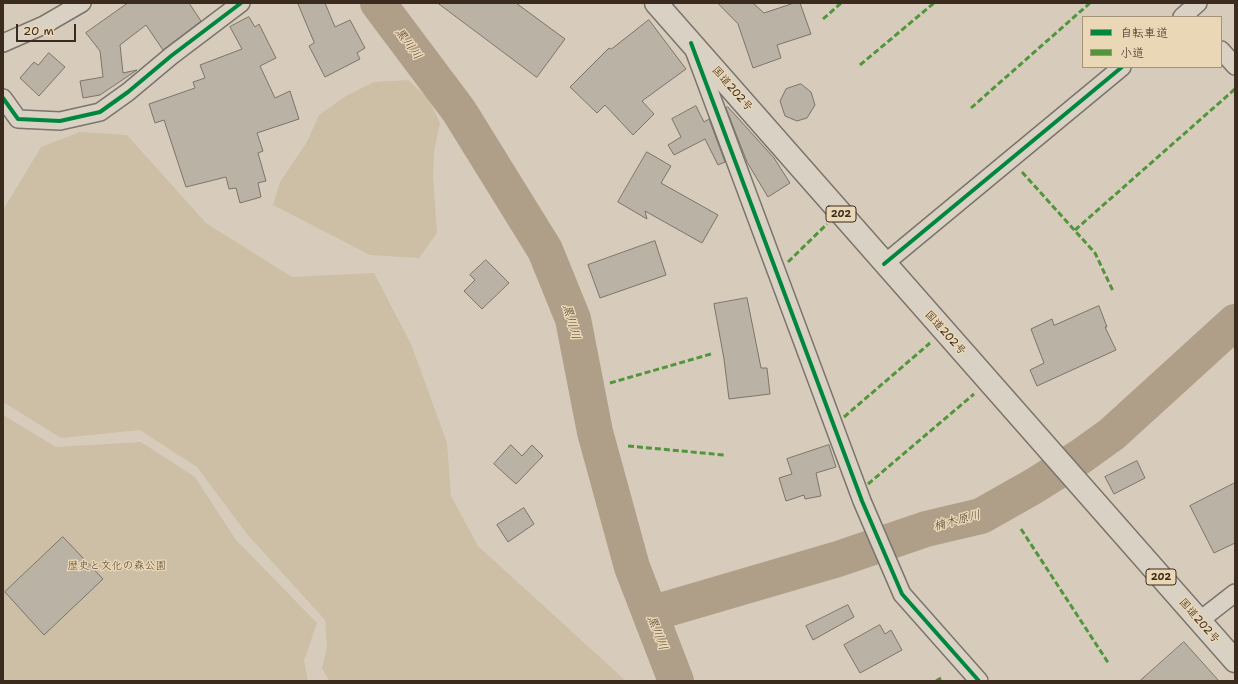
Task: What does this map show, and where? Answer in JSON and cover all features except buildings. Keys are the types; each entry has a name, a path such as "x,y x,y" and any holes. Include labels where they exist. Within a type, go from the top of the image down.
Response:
{"highway":[{"name":"国道202号","path":"656,3 1235,662"}],"street":[{"path":"3,43 44,25 82,3"},
{"path":"3,98 18,119 60,121 100,112 128,92 171,56 241,3"},
{"path":"691,43 862,501 902,594 979,681"},
{"path":"1222,51 1235,66"},
{"path":"884,264 1121,68"},
{"path":"1200,621 1235,593"}],"green space":[{"path":"408,80 428,98 440,123 434,151 433,176 437,233 419,258 370,255 273,205 280,182 307,142 319,115 346,96 374,82"},
{"path":"80,132 127,135 206,223 292,277 374,273 411,344 447,443 451,496 478,546 626,681 329,681 322,668 327,647 325,620 247,534 197,467 140,430 61,438 3,402 3,210 41,147"},
{"name":"歴史と文化の森公園","path":"3,415 56,447 141,442 195,477 236,540 317,623 304,661 308,681 3,681"}],"waterway":[{"name":"黒川川","path":"378,3 459,111 545,250 573,319 595,432 632,567 676,681"},
{"name":"楠木原川","path":"650,614 838,559 926,529 981,516 1034,486 1080,457 1112,434 1235,322"}],"marked path":[{"path":"823,19 841,3"},
{"path":"860,65 934,3"},
{"path":"971,108 1090,3"},
{"path":"1075,230 1235,89"},
{"path":"1022,172 1095,253 1113,291"},
{"path":"788,262 827,224"},
{"path":"844,417 930,343"},
{"path":"610,383 711,354"},
{"path":"868,484 974,394"},
{"path":"628,446 724,455"},
{"path":"1021,529 1109,664"},
{"path":"936,681 941,678"}],"cycle path":[{"path":"3,98 18,119 60,121 100,112 128,92 171,56 241,3"},
{"path":"691,43 862,501 902,594 979,681"},
{"path":"884,264 1121,68"}]}
